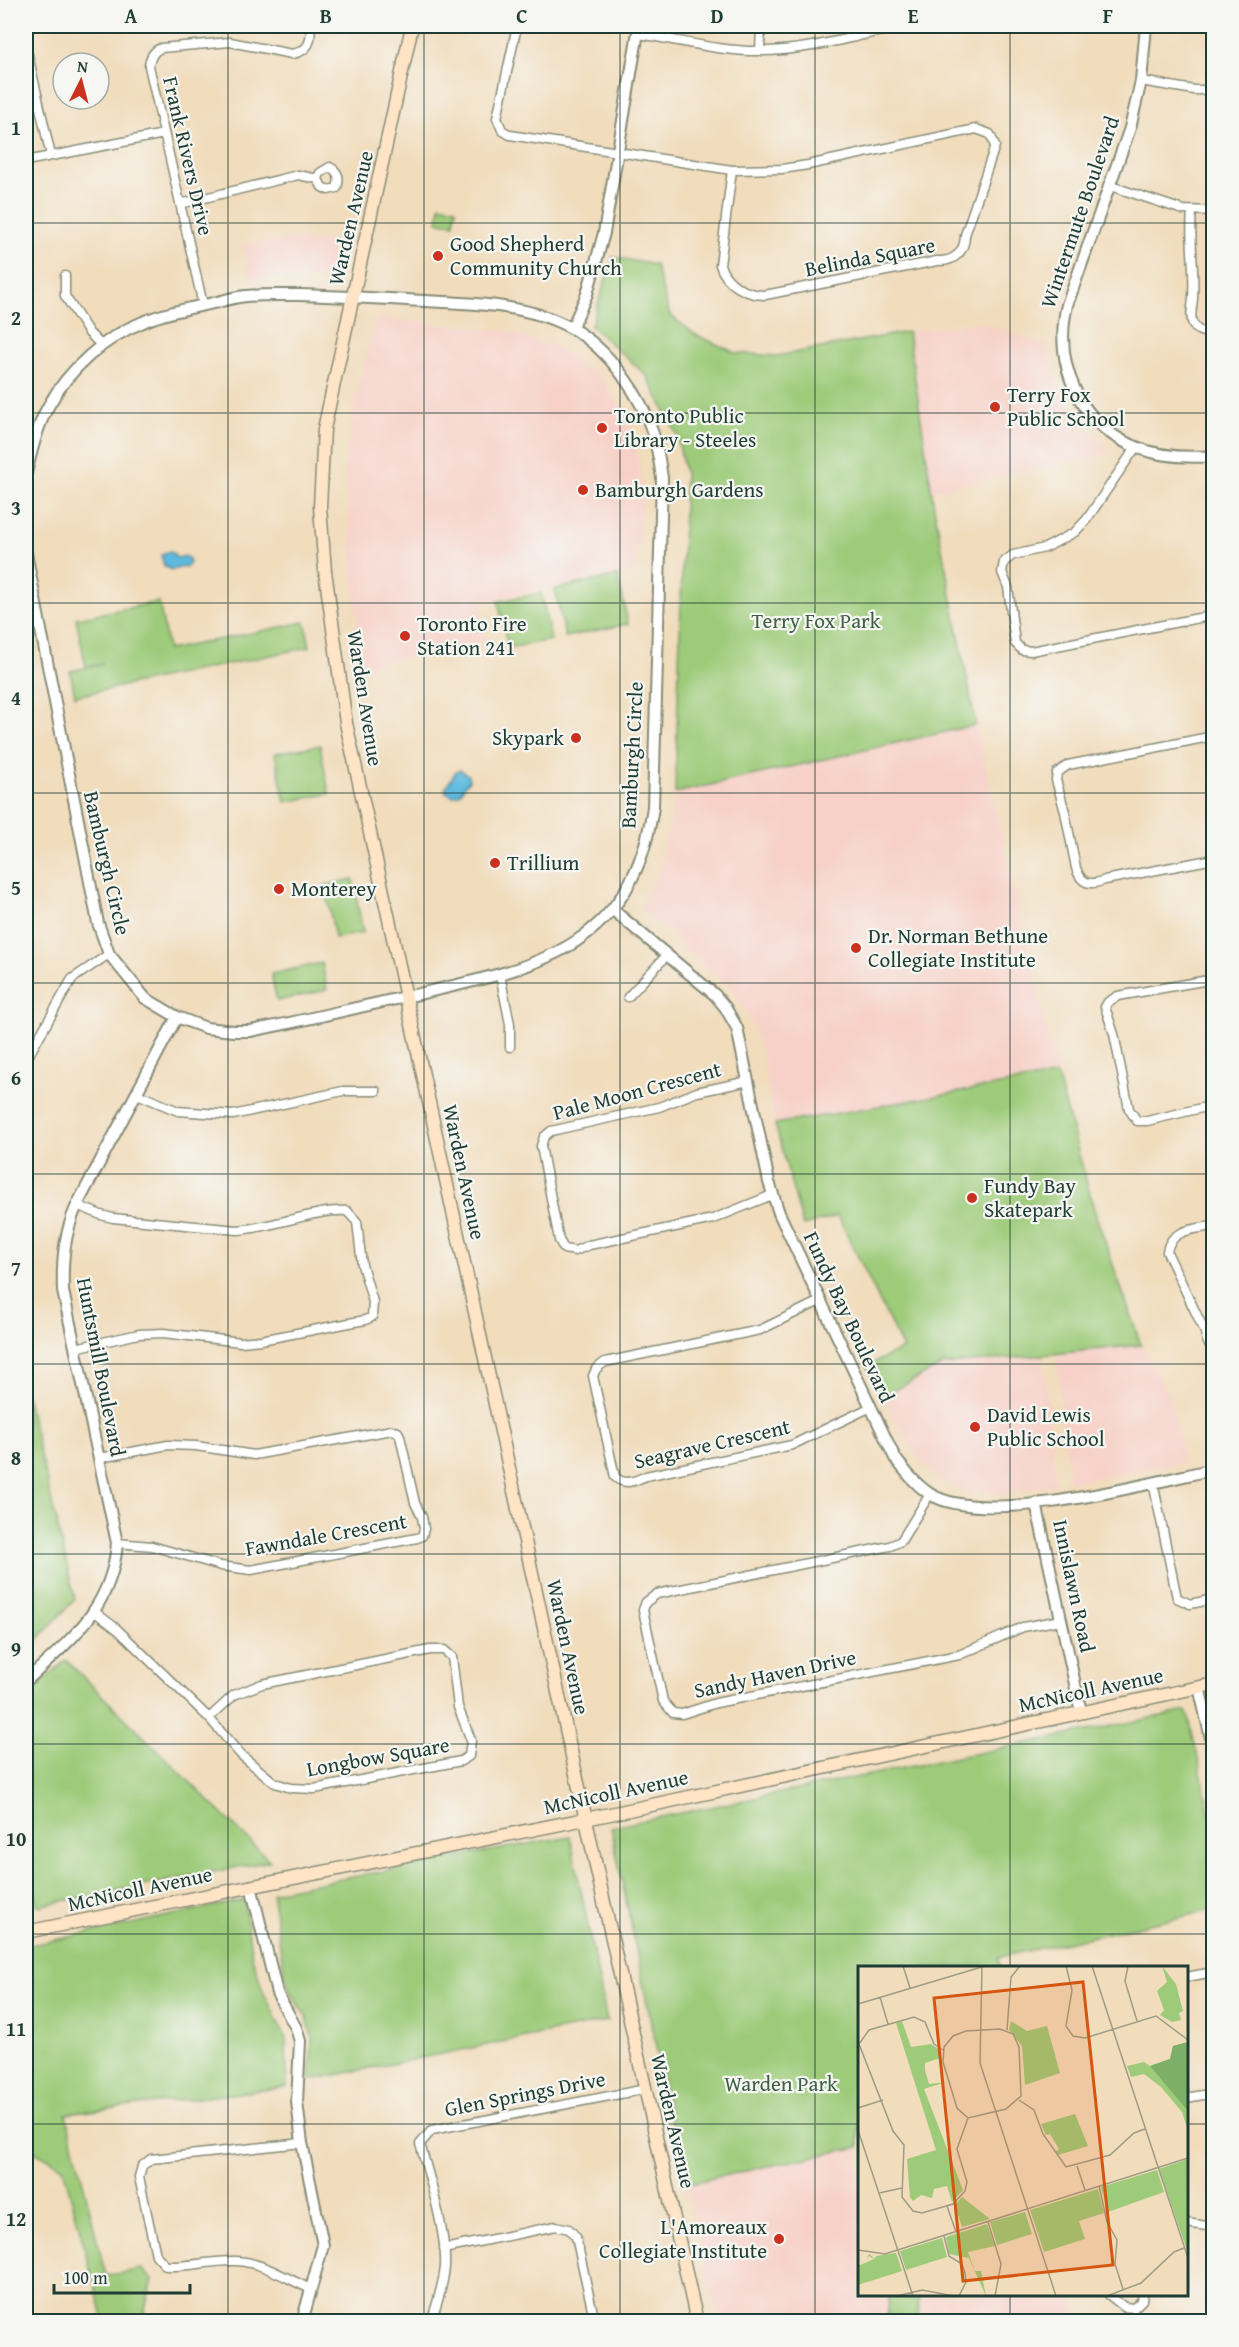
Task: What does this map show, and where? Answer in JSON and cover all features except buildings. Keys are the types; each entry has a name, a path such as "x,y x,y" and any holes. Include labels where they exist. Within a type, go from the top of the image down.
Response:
{"main road":[{"name":"Warden Avenue","path":"412,26 324,429 320,480 325,571 346,723 698,2322"},
{"name":"McNicoll Avenue","path":"26,1932 586,1819 1214,1684"}],"street":[{"name":"Frank Rivers Drive","path":"203,306 149,66 151,55 157,50 204,43 230,42 292,54 299,53 308,48 310,26"},
{"name":"Belinda Square","path":"517,26 497,118 502,130 514,136 732,170 782,169 808,165 976,129 990,134 995,146 963,246 955,257 947,261 937,261 765,296 744,291 727,279 720,265 732,170"},
{"path":"760,51 761,26"},
{"path":"572,328 594,273 604,233 638,30 734,50 760,51 784,50 904,26"},
{"name":"Wintermute Boulevard","path":"1146,26 1141,81 1130,128 1067,305 1062,343 1069,377 1086,410 1110,433 1136,447 1168,454 1213,459"},
{"path":"26,46 51,156"},
{"path":"1141,81 1194,90 1214,90"},
{"path":"26,161 164,134"},
{"path":"180,204 286,177 298,175 318,179"},
{"path":"1108,185 1175,208 1192,212 1214,211"},
{"path":"1192,212 1190,233 1194,282 1192,322 1200,332 1214,331"},
{"path":"64,276 65,296 89,333 102,346"},
{"name":"Bamburgh Circle","path":"26,473 31,434 61,386 102,346 143,322 172,312 239,297 267,295 353,297 523,310 572,328 597,347 618,368 643,411 654,436 662,477 652,807 649,834 640,862 613,910 581,939 553,956 500,975 250,1031 206,1028 177,1017 145,998 109,954 98,923 71,794 26,553"},
{"path":"1136,447 1087,519 1075,532 1045,548 1014,555 1004,562 1002,572 1008,587 1015,643 1022,650 1031,651 1214,615"},
{"path":"1214,736 1068,765 1057,773 1056,780 1078,877 1087,884 1214,860"},
{"name":"Fundy Bay Boulevard","path":"613,910 715,995 725,1007 738,1034 772,1195 895,1458 908,1475 930,1494 951,1502 979,1507 1089,1496 1214,1469"},
{"path":"26,1060 72,979 109,954"},
{"path":"628,998 667,955"},
{"path":"500,975 510,1024 510,1047"},
{"path":"1214,979 1118,996 1108,1002 1105,1007 1114,1034 1129,1110 1137,1121 1214,1104"},
{"name":"Huntsmill Boulevard","path":"26,1681 71,1639 95,1612 111,1578 117,1543 63,1291 62,1259 69,1225 77,1205 177,1017"},
{"path":"26,1037 35,1042"},
{"name":"Pale Moon Crescent","path":"749,1081 697,1092 659,1107 551,1131 544,1137 541,1146 559,1240 564,1249 575,1251 589,1245 713,1219 772,1195"},
{"path":"137,1094 178,1111 233,1115 343,1091 375,1091"},
{"path":"75,1348 139,1334 163,1333 242,1341 261,1340 365,1320 372,1317 373,1302 362,1265 357,1222 347,1211 237,1230 113,1218 77,1205"},
{"path":"1214,1226 1178,1234 1172,1239 1167,1252 1208,1343 1214,1347"},
{"name":"Seagrave Crescent","path":"820,1301 760,1330 605,1362 596,1369 593,1377 595,1392 615,1477 624,1482 631,1482 646,1476 776,1450 810,1438 871,1407"},
{"name":"Fawndale Crescent","path":"100,1458 168,1445 196,1446 254,1455 392,1430 398,1432 400,1436 415,1503 422,1517 424,1529 422,1536 417,1538 251,1570 221,1566 152,1546 117,1543"},
{"path":"1153,1482 1177,1598 1190,1604 1214,1599"},
{"name":"Sandy Haven Drive","path":"930,1494 901,1541 890,1546 657,1594 646,1602 643,1610 663,1701 673,1713 682,1714 716,1703 959,1655 1023,1627 1061,1620"},
{"name":"Innislawn Road","path":"1036,1503 1081,1712"},
{"name":"Longbow Square","path":"95,1612 117,1629 209,1718 241,1755 275,1783 307,1790 461,1761 469,1756 471,1746 459,1707 452,1657 444,1650 262,1684 234,1695 209,1718"},
{"path":"1198,1687 1214,1750"},
{"path":"251,1886 277,1993 296,2028 300,2041 297,2102 302,2143 323,2245 302,2322"},
{"path":"1188,1977 1214,1972"},
{"name":"Glen Springs Drive","path":"431,2322 445,2268 444,2249 420,2144 432,2130 645,2089"},
{"path":"1188,2098 1214,2093"},
{"path":"302,2143 151,2159 142,2166 139,2177 156,2255 166,2266 179,2267 236,2261 255,2263 311,2289"},
{"path":"1188,2223 1214,2227"},
{"path":"444,2249 556,2226 569,2229 576,2237 595,2322"},
{"path":"1109,2296 1124,2307 1134,2308 1143,2296"}],"shaded area":[{"path":"294,238 340,244 331,277 250,279 242,245"},
{"path":"376,318 507,331 552,346 600,377 628,417 638,457 643,492 635,571 481,602 485,641 362,667 345,468 352,412"},
{"name":"Terry Fox Public School","path":"982,322 1045,345 1059,390 1082,424 1111,453 932,491 908,332"},
{"name":"Dr. Norman Bethune Collegiate Institute","path":"976,725 1057,1075 775,1124 761,1050 748,1014 730,987 640,909 661,865 675,793"},
{"path":"1141,1345 1171,1400 1184,1462 1069,1482 1056,1355"},
{"name":"David Lewis Public School","path":"1043,1356 1056,1485 1002,1493 964,1490 939,1480 918,1458 882,1396 943,1365"},
{"name":"L'Amoreaux Collegiate Institute","path":"858,2147 858,2296 1074,2296 1076,2321 719,2321 684,2184"}],"green space":[{"path":"440,205 456,208 454,224 438,222"},
{"name":"Terry Fox Park","path":"613,257 655,265 670,315 696,335 736,353 777,356 908,332 934,507 976,725 675,793 685,474 677,435 647,376 591,326"},
{"path":"618,576 628,624 565,637 555,589"},
{"path":"541,593 551,640 508,648 498,601"},
{"path":"159,602 168,650 305,622 310,647 75,696 70,671 103,664 86,667 76,618"},
{"path":"320,745 329,794 285,802 275,753"},
{"path":"353,879 363,933 335,938 325,885"},
{"path":"322,963 327,990 277,1001 271,974"},
{"path":"1057,1075 1096,1216 1141,1345 943,1365 882,1396 866,1366 903,1349 838,1216 803,1226 775,1124"},
{"path":"26,1395 75,1599 26,1652"},
{"path":"66,1660 270,1861 37,1906 26,1852 26,1696"},
{"name":"Warden Park","path":"1186,1711 1213,1827 1213,1910 999,1957 1000,1966 858,1966 858,2147 684,2184 611,1827"},
{"path":"570,1836 607,2021 310,2080 312,2037 307,2018 291,1994 284,1973 272,1892"},
{"path":"244,1900 252,1957 263,1991 286,2039 287,2087 66,2114 106,2276 142,2269 153,2280 144,2312 147,2321 104,2321 63,2167 26,2146 26,1946"},
{"path":"889,2296 919,2297 918,2321 887,2321"}],"water":[{"path":"170,551 177,558 185,556 190,563 171,570 164,566 161,555"},
{"path":"460,770 468,775 469,780 459,794 453,796 445,789 456,771"}],"place":[{"name":"Good Shepherd Community Church","path":"438,256"},
{"name":"Terry Fox Public School","path":"995,407"},
{"name":"Toronto Public Library - Steeles","path":"602,428"},
{"name":"Bamburgh Gardens","path":"583,490"},
{"name":"Toronto Fire Station 241","path":"405,636"},
{"name":"Skypark","path":"576,738"},
{"name":"Trillium","path":"495,863"},
{"name":"Monterey","path":"279,889"},
{"name":"Dr. Norman Bethune Collegiate Institute","path":"856,948"},
{"name":"Fundy Bay Skatepark","path":"972,1198"},
{"name":"David Lewis Public School","path":"975,1427"},
{"name":"L'Amoreaux Collegiate Institute","path":"779,2239"}]}
